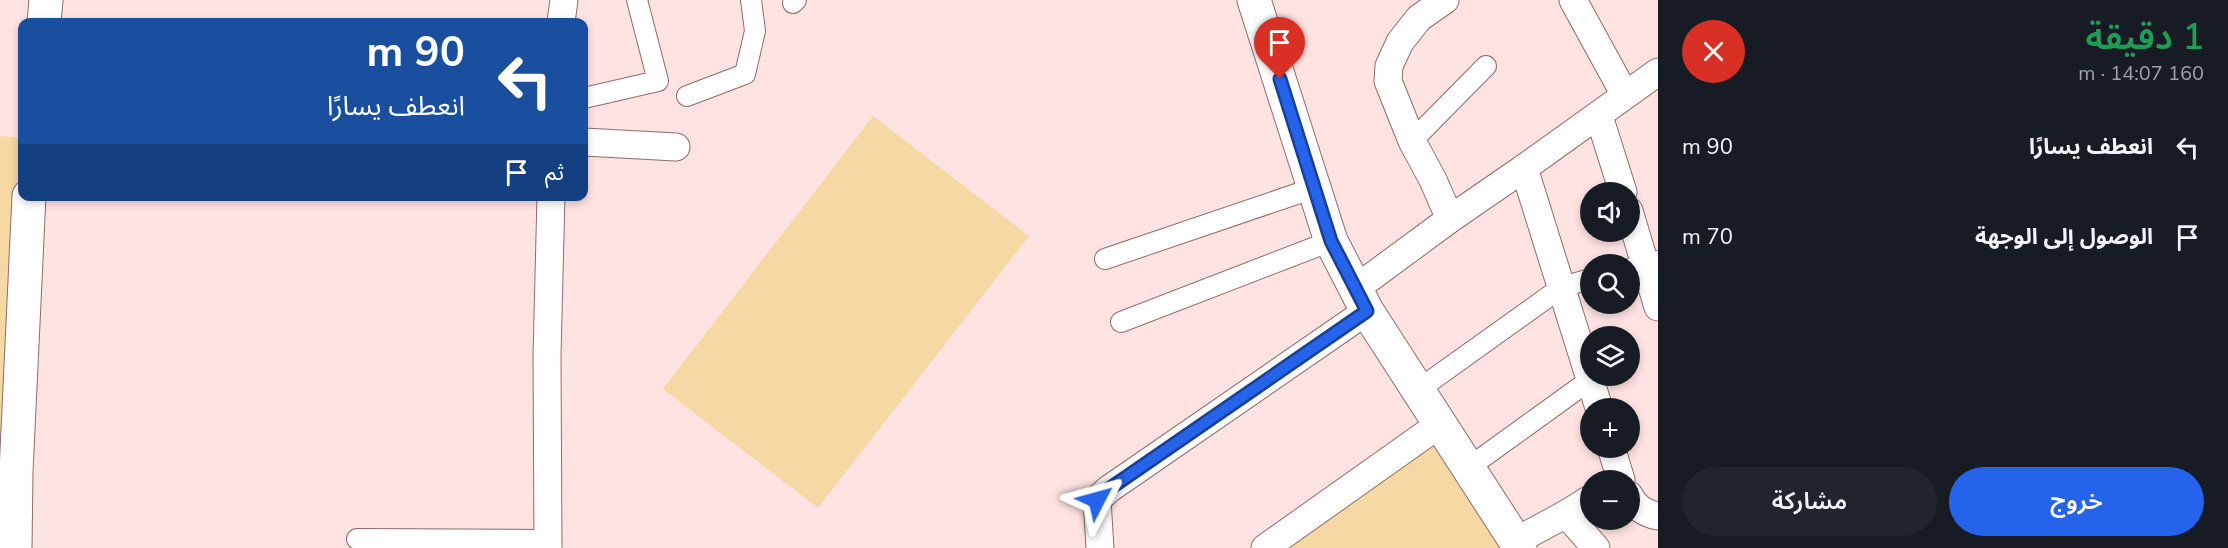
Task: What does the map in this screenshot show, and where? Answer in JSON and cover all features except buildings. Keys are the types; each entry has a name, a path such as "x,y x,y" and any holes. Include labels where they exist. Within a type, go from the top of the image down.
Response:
{"street":[{"path":"44,18 46,0"},
{"path":"562,18 564,0"},
{"path":"588,97 658,81 641,10 636,0"},
{"path":"687,96 745,74 755,32 751,0"},
{"path":"1254,0 1331,241 1361,300 1468,468 1518,545 1580,505"},
{"path":"1445,0 1419,18 1400,42 1389,66 1388,81 1412,141 1450,219"},
{"path":"1573,0 1625,95"},
{"path":"1412,141 1486,66"},
{"path":"1100,548 1097,500 1109,489 1361,300 1450,219 1599,116 1658,72"},
{"path":"1599,116 1620,182"},
{"path":"588,142 676,147"},
{"path":"1524,168 1580,346"},
{"path":"1105,259 1314,188"},
{"path":"15,548 16,472 29,201"},
{"path":"357,539 548,544 547,356 551,201"},
{"path":"1121,322 1331,241"},
{"path":"1638,242 1658,307"},
{"path":"1418,390 1562,286 1580,282"},
{"path":"1468,468 1582,386"},
{"path":"1265,548 1440,424"},
{"path":"1640,508 1647,514 1658,516"},
{"path":"1566,514 1596,548"}],"shaded area":[{"path":"873,116 1029,236 818,508 663,389"},
{"path":"0,136 18,138 20,201 8,510 0,548"},
{"path":"1438,438 1510,548 1285,548"}],"route":[{"path":"1097,500 1109,489 1367,311 1331,241 1280,79"}]}
